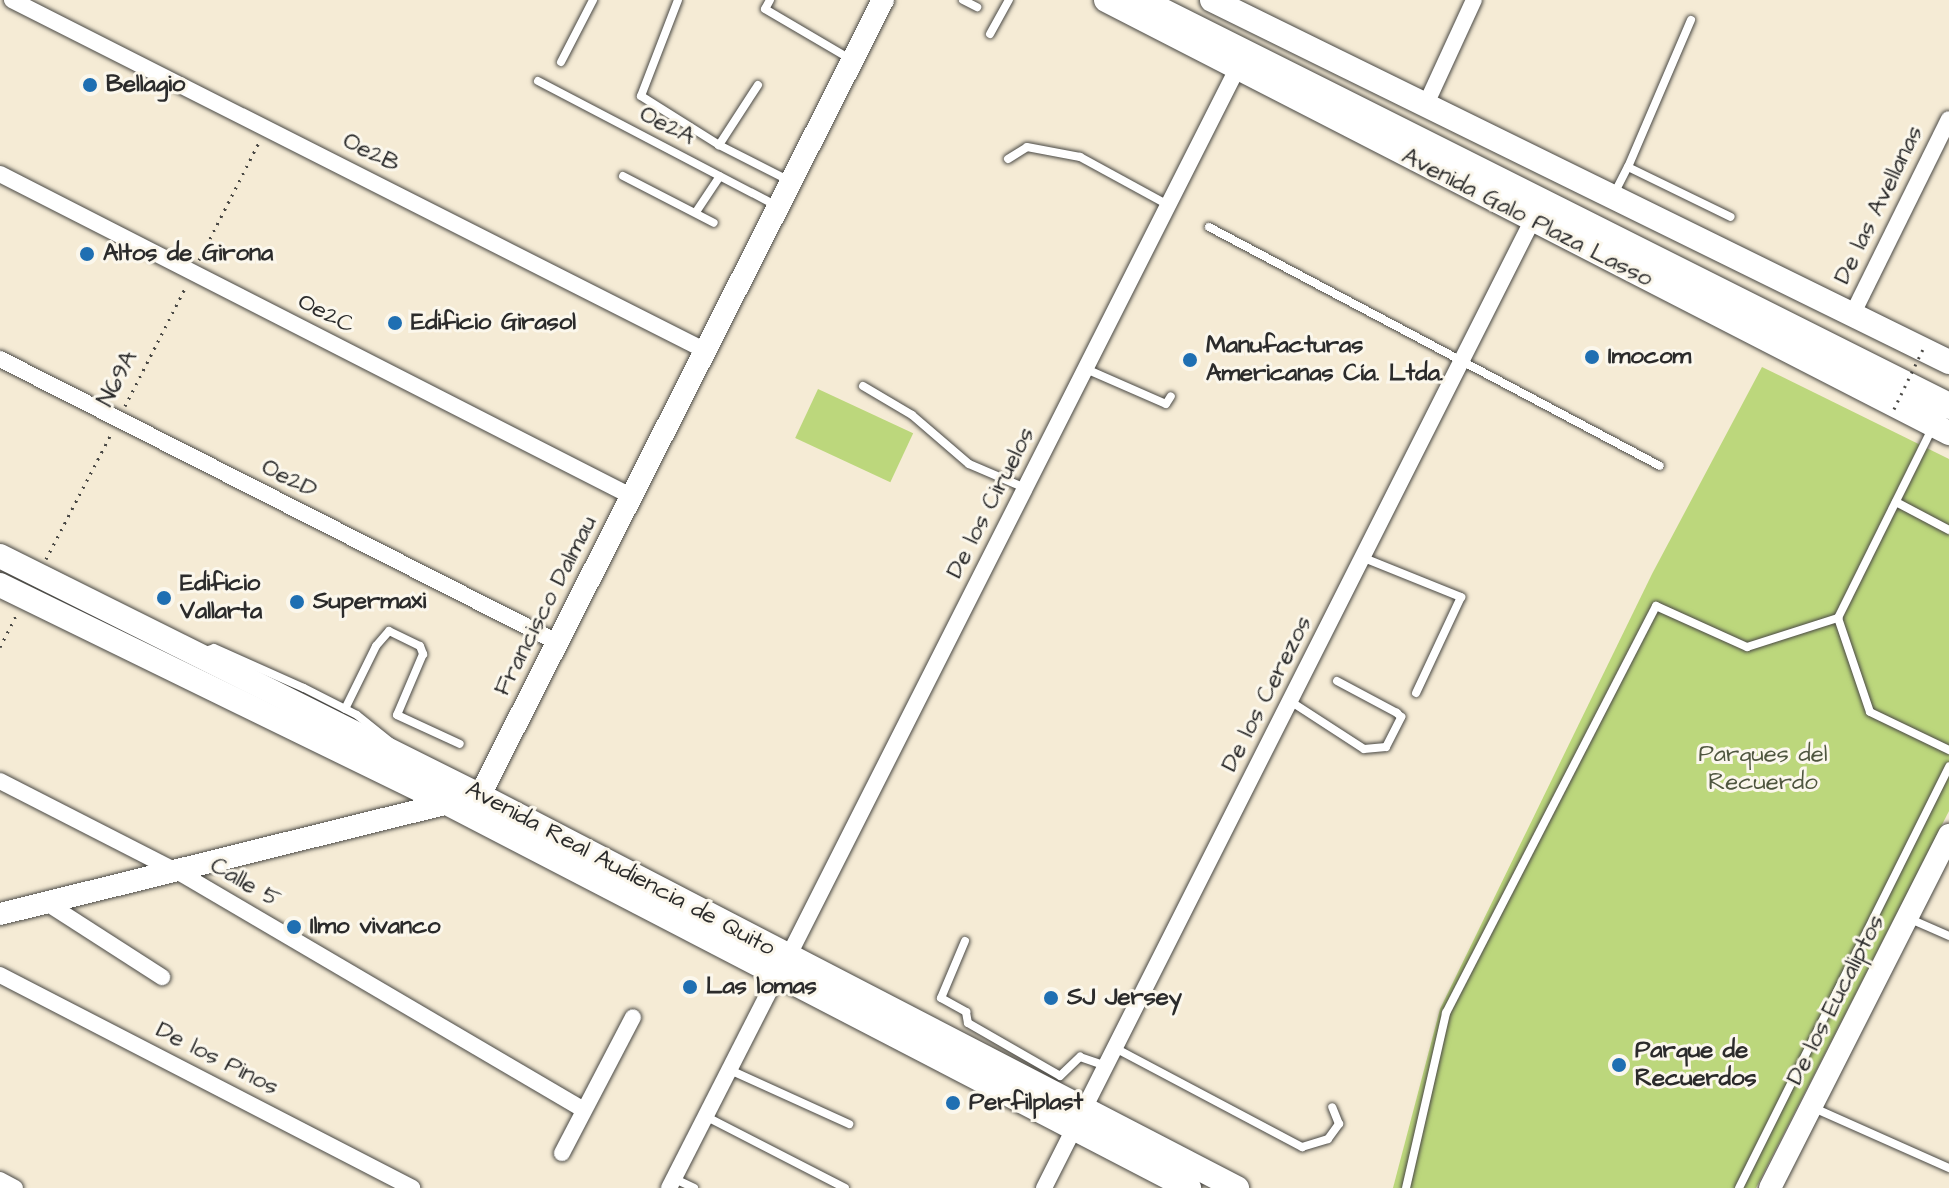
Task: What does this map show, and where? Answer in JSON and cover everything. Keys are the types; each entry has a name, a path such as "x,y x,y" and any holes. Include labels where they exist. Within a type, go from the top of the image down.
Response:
{"main road":[{"name":"Avenida Galo Plaza Lasso","path":"1106,0 1532,221 1944,421"},
{"name":"Avenida Galo Plaza Lasso","path":"1140,0 1944,421"},
{"name":"Avenida Galo Plaza Lasso","path":"1171,0 1949,387"},
{"path":"1212,0 1427,102 1949,362"},
{"name":"Avenida Real Audiencia de Quito","path":"0,556 198,655 303,697 399,755 479,795 783,967 1189,1188"},
{"name":"Avenida Real Audiencia de Quito","path":"0,585 783,967 1086,1105 1237,1188"}],"street":[{"name":"Oe2B","path":"12,0 706,351"},
{"name":"Francisco Dalmau","path":"479,795 883,0"},
{"path":"1427,102 1474,0"},
{"name":"De los Ciruelos","path":"672,1183 1237,69"},
{"name":"De las Avellanas","path":"1853,313 1949,119"},
{"name":"Oe2C","path":"0,174 631,496"},
{"name":"De los Cerezos","path":"1044,1188 1532,221"},
{"name":"Oe2D","path":"0,359 557,642"},
{"name":"Calle 5","path":"0,781 180,873 584,1110"},
{"path":"0,914 180,873 479,795"},
{"name":"De los Eucaliptos","path":"1770,1188 1949,835"},
{"path":"47,903 162,977"},
{"name":"De los Pinos","path":"0,975 412,1188"},
{"path":"562,1153 633,1017"},
{"path":"0,1180 15,1188"}],"lane":[{"path":"561,62 593,0"},
{"path":"678,0 641,96 719,145 791,182"},
{"path":"770,0 765,9 852,60"},
{"path":"963,0 977,7"},
{"path":"990,34 1009,0"},
{"path":"1613,194 1628,167 1691,20"},
{"name":"Oe2A","path":"538,81 778,206"},
{"path":"719,145 758,85"},
{"path":"1008,159 1027,147 1080,157 1168,205"},
{"path":"1628,167 1731,217"},
{"path":"623,176 714,223"},
{"path":"696,212 720,176"},
{"path":"1209,227 1660,466"},
{"path":"1086,369 1166,404 1171,396"},
{"path":"863,386 912,415 969,464 1025,488"},
{"path":"1944,421 1896,502 1838,618 1870,712 1949,750"},
{"path":"1896,502 1949,530"},
{"path":"1364,558 1461,597 1416,693"},
{"path":"1406,1188 1446,1013 1656,606 1747,647 1838,618"},
{"path":"345,709 376,646 389,631 420,646 423,654 397,715 460,744"},
{"path":"1290,701 1364,749 1386,747 1401,717 1337,681"},
{"path":"303,697 345,709 383,732 399,755"},
{"path":"1739,1188 1949,766"},
{"path":"1908,917 1949,936"},
{"path":"965,941 941,998 966,1012 968,1023 1060,1076 1080,1057 1106,1066"},
{"path":"1115,1048 1302,1147 1328,1139 1339,1124 1332,1107"},
{"path":"730,1070 849,1124"},
{"path":"1811,1107 1949,1168"},
{"path":"707,1117 845,1188"},
{"path":"672,1183 694,1188"}],"path":[{"name":"N69A","path":"38,574 266,126"},
{"path":"1894,409 1925,345"},
{"path":"0,647 25,597"}],"green space":[{"name":"Parques del Recuerdo","path":"1762,367 1949,459 1949,811 1756,1188 1393,1188 1440,1009 1652,574"},
{"path":"818,389 913,433 890,482 795,438"}],"place":[{"name":"Bellagio","path":"90,85"},
{"name":"Altos de Girona","path":"87,254"},
{"name":"Edificio Girasol","path":"395,323"},
{"name":"Imocom","path":"1592,357"},
{"name":"Manufacturas Americanas Cía. Ltda.","path":"1190,360"},
{"name":"Edificio Vallarta","path":"164,598"},
{"name":"Supermaxi","path":"297,602"},
{"name":"Ilmo vivanco","path":"294,927"},
{"name":"Las lomas","path":"690,987"},
{"name":"SJ Jersey","path":"1051,998"},
{"name":"Parque de Recuerdos","path":"1619,1065"},
{"name":"Perfilplast","path":"953,1103"}]}
